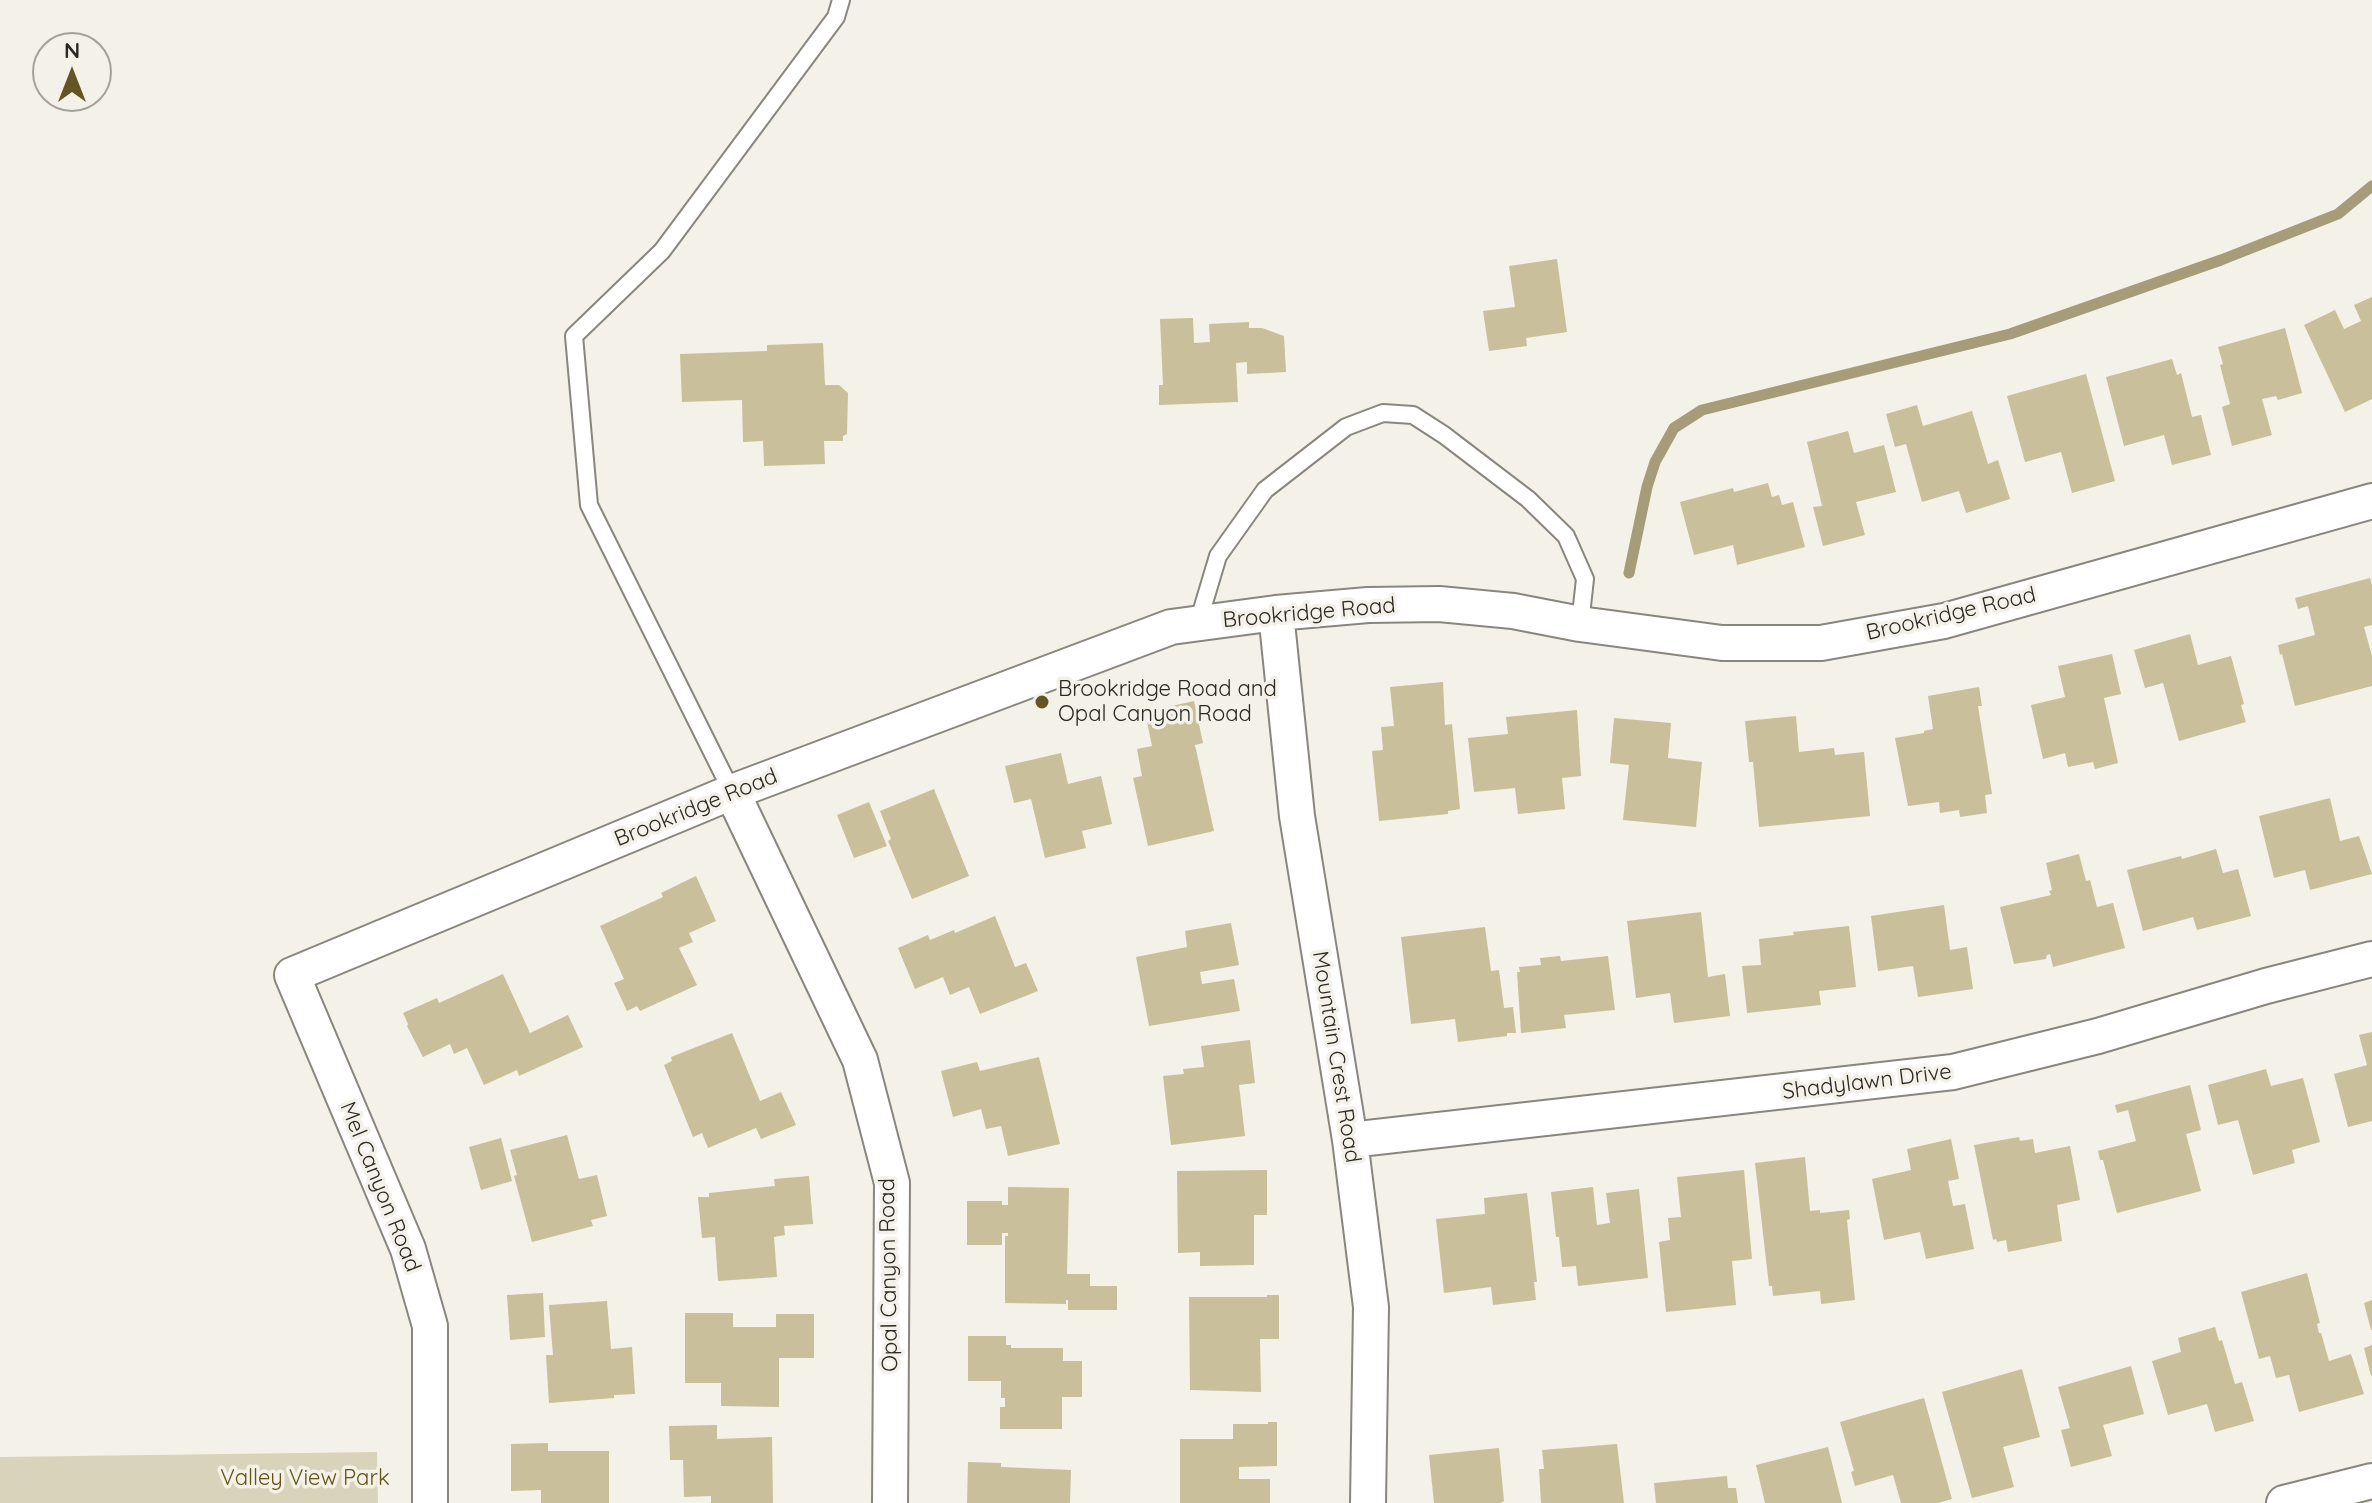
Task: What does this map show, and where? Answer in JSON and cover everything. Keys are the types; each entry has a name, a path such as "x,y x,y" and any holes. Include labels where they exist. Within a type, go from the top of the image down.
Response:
{"street":[{"name":"Brookridge Road","path":"292,975 732,792 1171,627 1368,605 1439,604 1513,611 1580,624 1722,643 1821,643 1944,621 2372,501"},
{"name":"Mountain Crest Road","path":"1276,613 1297,816 1350,1140 1371,1307 1368,1503"},
{"name":"Opal Canyon Road","path":"732,792 860,1060 892,1183 890,1503"},
{"name":"Shadylawn Drive","path":"1350,1140 1953,1072 2098,1036 2266,986 2372,959"},
{"name":"Mel Canyon Road","path":"292,975 408,1249 430,1326 430,1503"},
{"path":"2284,1503 2372,1481"}],"lane":[{"path":"732,792 589,505 574,336 662,251 836,17 841,0"},
{"path":"1198,623 1218,556 1265,490 1346,427 1383,413 1413,415 1444,435 1528,499 1566,536 1585,579 1580,624"}],"green space":[{"name":"Valley View Park","path":"377,1452 378,1503 0,1503 0,1457"}],"building":[{"path":"1557,259 1567,332 1526,338 1527,346 1489,351 1483,311 1515,307 1509,266"},
{"path":"2372,297 2372,399 2345,412 2304,325 2335,310 2344,329 2361,321 2354,305"},
{"path":"1193,318 1194,343 1210,342 1209,324 1249,322 1249,328 1262,328 1284,336 1286,372 1247,374 1247,362 1236,363 1238,402 1159,405 1159,385 1163,385 1160,319"},
{"path":"2285,328 2302,393 2278,400 2276,396 2262,399 2272,435 2232,446 2222,407 2230,404 2218,347"},
{"path":"823,343 825,385 839,385 848,393 847,434 843,436 843,441 824,441 825,464 764,466 763,441 743,442 742,400 682,402 680,354 767,351 767,345"},
{"path":"2172,359 2177,375 2181,373 2192,417 2201,415 2211,455 2172,465 2164,435 2124,446 2106,377"},
{"path":"2086,374 2115,481 2072,493 2061,452 2025,462 2007,396"},
{"path":"1917,405 1923,426 1972,411 1988,464 1998,460 2010,499 1966,513 1959,491 1922,502 1906,444 1895,447 1886,414"},
{"path":"1848,431 1854,453 1884,445 1896,492 1856,502 1865,535 1823,546 1813,507 1822,506 1807,442"},
{"path":"1768,483 1772,497 1779,495 1782,505 1793,502 1805,547 1737,565 1733,545 1694,555 1680,502 1733,488 1734,492"},
{"path":"2370,578 2372,625 2364,627 2372,656 2372,686 2295,706 2278,645 2315,635 2308,606 2298,609 2295,598"},
{"path":"2190,634 2198,665 2231,656 2246,722 2179,741 2163,683 2145,688 2134,650"},
{"path":"2112,654 2121,694 2104,698 2118,763 2095,769 2093,762 2068,767 2065,753 2043,759 2031,705 2065,697 2058,666"},
{"path":"1443,682 1445,725 1452,724 1460,809 1448,811 1448,814 1379,821 1372,751 1383,750 1381,727 1394,726 1390,687"},
{"path":"1979,687 1982,706 1978,706 1992,794 1985,795 1987,813 1960,817 1959,810 1940,813 1939,802 1908,806 1895,738 1933,729 1928,696"},
{"path":"1194,701 1203,743 1195,745 1214,831 1148,846 1133,778 1142,776 1137,749 1152,746 1145,712"},
{"path":"1577,710 1581,776 1562,778 1565,809 1518,814 1515,788 1474,792 1468,738 1508,734 1506,717"},
{"path":"1796,716 1799,752 1834,748 1835,755 1864,752 1870,816 1759,827 1753,762 1749,762 1745,721"},
{"path":"1614,718 1671,723 1668,758 1702,762 1696,827 1623,820 1629,765 1610,763"},
{"path":"1061,753 1068,784 1101,776 1112,824 1082,831 1086,848 1045,858 1031,799 1014,803 1005,766"},
{"path":"934,789 969,876 912,899 888,841 891,839 880,811"},
{"path":"2330,798 2340,841 2359,836 2372,874 2310,890 2305,870 2274,878 2259,816"},
{"path":"869,802 887,846 854,858 837,815"},
{"path":"2216,849 2223,873 2238,869 2251,916 2197,930 2193,917 2143,931 2127,870"},
{"path":"2079,854 2097,907 2113,903 2125,948 2053,967 2050,954 2046,959 2014,964 2000,907 2051,895 2046,863"},
{"path":"696,876 716,921 689,933 693,942 679,948 697,985 640,1011 637,1006 627,1011 614,983 624,979 600,926 663,897 661,893"},
{"path":"1944,905 1950,950 1967,947 1973,989 1918,997 1913,966 1878,971 1871,916"},
{"path":"1701,912 1708,977 1725,974 1730,1016 1674,1023 1670,993 1636,998 1627,921"},
{"path":"995,916 1015,967 1026,963 1038,991 980,1014 969,987 950,995 943,977 915,989 898,948 928,935 930,940 954,930 955,933"},
{"path":"1231,923 1239,965 1200,972 1202,984 1234,979 1240,1011 1149,1026 1136,957 1187,947 1185,931"},
{"path":"1849,926 1856,987 1819,991 1821,1005 1747,1013 1742,966 1761,965 1759,939"},
{"path":"1485,927 1491,971 1499,970 1504,1008 1513,1007 1516,1033 1458,1042 1455,1019 1411,1024 1401,937"},
{"path":"1560,956 1561,961 1608,956 1615,1010 1564,1015 1566,1028 1521,1033 1519,967 1541,965 1540,958"},
{"path":"503,974 530,1033 568,1015 583,1047 519,1076 517,1070 484,1085 467,1048 454,1054 450,1044 423,1057 403,1013 437,998 439,1003"},
{"path":"2372,1032 2372,1121 2348,1127 2334,1074 2367,1065 2359,1035"},
{"path":"732,1033 760,1101 781,1092 796,1125 761,1139 756,1128 708,1148 702,1133 693,1137 664,1065 672,1061 671,1057"},
{"path":"1250,1040 1255,1083 1239,1085 1245,1136 1171,1145 1163,1076 1184,1074 1183,1069 1204,1067 1201,1046"},
{"path":"1039,1057 1060,1144 1008,1156 1001,1126 986,1129 981,1109 953,1117 941,1071 977,1062 980,1071"},
{"path":"2266,1069 2271,1086 2303,1078 2320,1142 2292,1150 2295,1163 2253,1175 2238,1120 2218,1125 2208,1085"},
{"path":"2190,1085 2201,1130 2186,1134 2201,1191 2117,1213 2098,1151 2136,1141 2128,1110 2117,1113 2115,1105"},
{"path":"567,1135 579,1179 597,1175 607,1216 591,1220 593,1226 532,1242 510,1150"},
{"path":"2019,1137 2020,1141 2033,1139 2035,1153 2070,1146 2080,1200 2057,1205 2062,1241 2008,1252 2006,1240 1993,1240 1974,1145"},
{"path":"501,1138 512,1181 481,1190 469,1147"},
{"path":"1951,1139 1959,1179 1948,1181 1953,1206 1965,1204 1974,1249 1926,1259 1920,1232 1884,1240 1872,1179 1911,1170 1907,1149"},
{"path":"1805,1157 1810,1211 1849,1210 1850,1219 1847,1220 1855,1300 1821,1304 1820,1291 1773,1296 1772,1286 1769,1286 1755,1163"},
{"path":"1267,1170 1267,1215 1254,1215 1254,1265 1200,1266 1200,1252 1178,1253 1177,1171"},
{"path":"1744,1170 1752,1259 1732,1261 1736,1305 1666,1312 1659,1242 1670,1240 1668,1218 1681,1217 1677,1177"},
{"path":"809,1176 813,1224 784,1226 785,1235 774,1237 777,1277 718,1281 715,1237 702,1238 698,1197 709,1197 709,1193 775,1186 774,1179"},
{"path":"1008,1187 1069,1188 1067,1274 1090,1274 1090,1286 1117,1286 1117,1310 1068,1310 1068,1300 1066,1304 1005,1303 1005,1236 1008,1233 1002,1233 1002,1245 967,1245 967,1201 1002,1201 1002,1205 1008,1205"},
{"path":"1593,1187 1597,1225 1610,1223 1606,1193 1639,1189 1648,1278 1578,1286 1576,1266 1562,1267 1551,1192"},
{"path":"1527,1193 1537,1282 1534,1282 1536,1300 1493,1305 1491,1287 1444,1293 1436,1219 1485,1214 1484,1198"},
{"path":"2307,1273 2320,1323 2317,1324 2319,1333 2329,1361 2351,1354 2364,1394 2299,1412 2289,1375 2276,1378 2270,1356 2259,1359 2241,1292"},
{"path":"543,1293 545,1337 510,1340 507,1295"},
{"path":"1279,1295 1279,1339 1260,1339 1261,1392 1190,1390 1189,1297"},
{"path":"2372,1300 2372,1330 2371,1330 2364,1303"},
{"path":"607,1301 611,1349 632,1347 635,1394 549,1403 546,1355 553,1355 549,1305"},
{"path":"685,1313 733,1313 733,1327 776,1327 776,1314 814,1314 814,1358 779,1358 779,1407 721,1406 721,1383 685,1383"},
{"path":"2215,1327 2235,1384 2242,1382 2254,1421 2215,1432 2207,1404 2168,1415 2152,1361 2181,1352 2178,1338"},
{"path":"968,1336 1006,1336 1006,1345 1011,1345 1011,1348 1063,1348 1063,1361 1082,1361 1082,1397 1062,1397 1062,1429 1000,1429 1000,1407 1005,1407 1005,1398 1001,1398 1001,1381 968,1381"},
{"path":"2372,1345 2372,1375 2371,1376 2364,1348"},
{"path":"2131,1366 2144,1414 2103,1425 2112,1456 2071,1467 2061,1430 2070,1428 2058,1387"},
{"path":"2022,1369 2040,1437 2003,1447 2014,1487 1972,1498 1942,1392"},
{"path":"1924,1398 1952,1499 1938,1503 1901,1503 1893,1475 1855,1486 1851,1472 1854,1471 1840,1422"},
{"path":"1277,1422 1277,1466 1239,1467 1239,1479 1270,1479 1270,1503 1180,1503 1180,1439 1233,1439 1233,1424"},
{"path":"717,1425 717,1439 772,1437 773,1503 711,1503 711,1496 684,1497 683,1460 670,1460 669,1426"},
{"path":"548,1443 548,1451 609,1451 609,1503 541,1503 541,1490 511,1491 511,1444"},
{"path":"1617,1444 1624,1503 1541,1503 1539,1469 1544,1469 1542,1450"},
{"path":"1828,1447 1842,1503 1765,1503 1756,1465"},
{"path":"1499,1448 1504,1501 1434,1503 1429,1455"},
{"path":"968,1462 1001,1463 1001,1467 1071,1470 1070,1503 967,1503"},
{"path":"1727,1476 1728,1488 1736,1488 1738,1503 1656,1503 1654,1483"}],"waterway":[{"path":"1629,573 1655,462 1674,428 1702,410 2010,334 2221,260 2338,214 2372,186"}],"place":[{"name":"Brookridge Road and Opal Canyon Road","path":"1042,702"}]}
